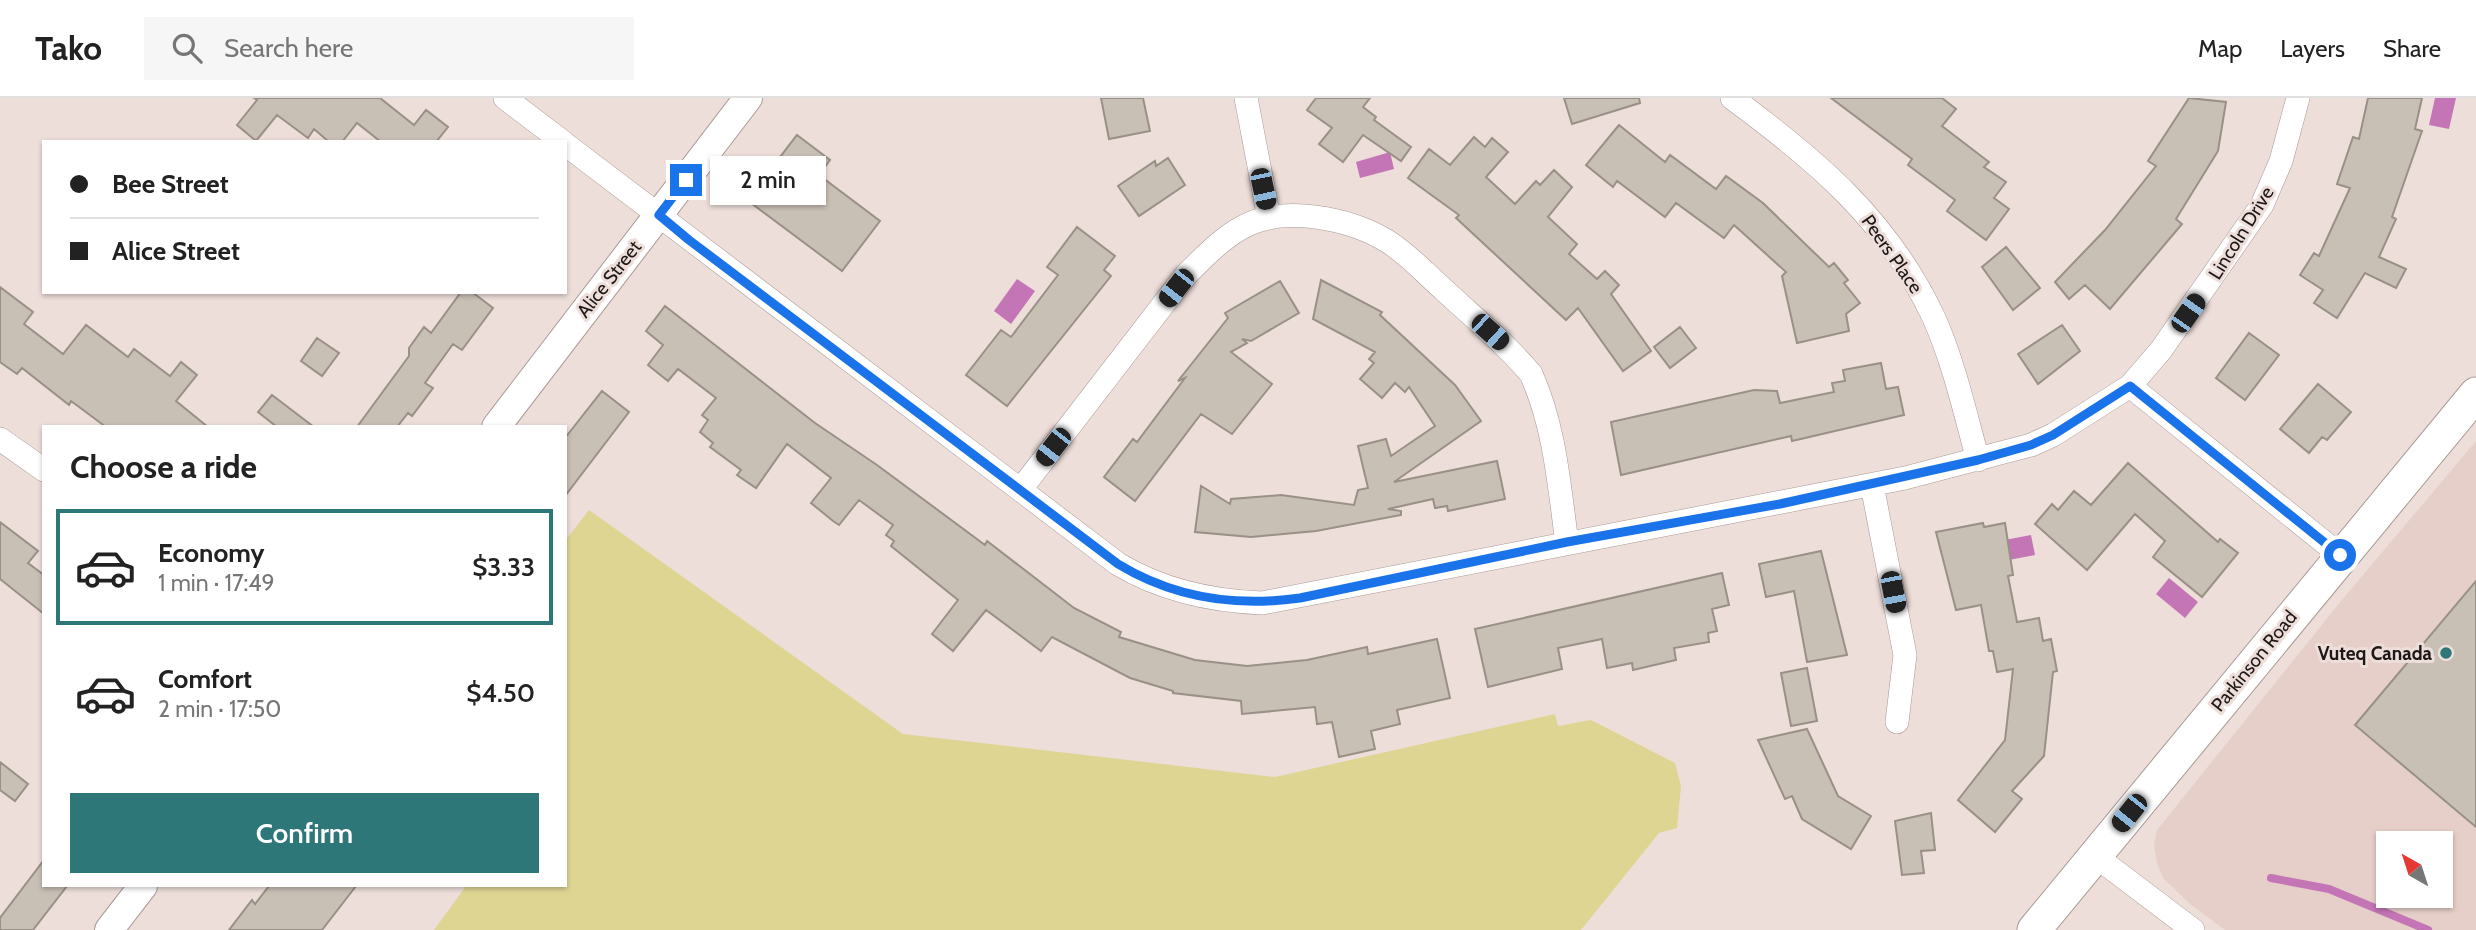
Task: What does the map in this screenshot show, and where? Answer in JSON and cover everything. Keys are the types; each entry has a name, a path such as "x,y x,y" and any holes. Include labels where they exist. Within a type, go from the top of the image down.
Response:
{"main road":[{"name":"Parkinson Road","path":"2034,930 2340,555 2476,394"}],"street":[{"name":"Lincoln Drive","path":"505,98 560,140"},
{"name":"Alice Street","path":"498,425 748,98"},
{"path":"1246,98 1269,218"},
{"name":"Peers Place","path":"1731,98 1825,171 1875,227 1913,279 1950,359 1978,460"},
{"name":"Lincoln Drive","path":"567,145 1135,575 1184,593 1214,600 1262,603 1300,598 1567,542 1872,485 1978,460 2031,445 2053,435 2130,386 2161,350 2250,225 2281,161 2298,98"},
{"path":"1021,489 1186,275 1206,254 1243,227 1269,218 1340,223 1386,240 1468,311 1526,367 1543,399 1550,426 1567,542"},
{"path":"2130,386 2340,555"},
{"path":"0,439 42,469"},
{"path":"1872,485 1905,655 1897,722"},
{"path":"2094,855 2193,930"},
{"path":"109,930 142,887"}],"shaded area":[{"path":"2435,98 2456,98 2449,129 2429,125"},
{"path":"1390,152 1394,169 1360,178 1356,162"},
{"path":"1017,279 1035,291 1011,324 994,311"},
{"path":"2476,441 2476,930 2225,930 2190,904 2163,878 2154,845 2157,830 2341,601"},
{"path":"589,510 903,734 1275,777 1555,714 1558,726 1591,720 1675,763 1681,786 1677,828 1659,833 1581,930 434,930 465,887 567,887 567,538"},
{"path":"2031,535 2035,555 1998,562 1994,542"},
{"path":"2169,578 2198,602 2185,618 2156,594"}],"building":[{"path":"254,98 380,98 414,125 426,110 448,127 438,140 378,140 357,123 344,140 327,140 314,129 308,138 277,115 255,140 237,125 257,100"},
{"path":"1101,98 1143,98 1150,131 1109,139"},
{"path":"1316,98 1370,98 1363,107 1376,117 1374,120 1411,147 1401,161 1363,135 1343,162 1319,144 1332,128 1307,110"},
{"path":"1564,98 1639,98 1640,103 1572,124"},
{"path":"1831,98 1942,98 1956,109 1942,126 1989,162 1984,167 2006,182 1994,198 2009,209 1986,240 1947,211 1955,200 1908,165 1912,159"},
{"path":"2189,98 2226,102 2218,151 2176,219 2182,224 2110,309 2085,285 2069,299 2055,282 2105,230 2156,166 2148,161"},
{"path":"2368,98 2422,98 2415,129 2422,131 2392,217 2396,219 2379,257 2406,269 2396,288 2365,273 2337,318 2314,303 2323,290 2300,275 2314,253 2319,256 2350,188 2337,184 2353,137 2359,139"},
{"path":"1619,125 1665,162 1670,155 1716,189 1726,176 1763,203 1829,267 1834,263 1848,280 1844,283 1860,303 1846,314 1849,331 1797,343 1782,276 1786,272 1734,225 1724,238 1676,203 1665,217 1617,181 1613,187 1586,165"},
{"path":"797,135 830,160 819,175 880,221 842,271 747,200"},
{"path":"1474,137 1485,147 1492,138 1508,152 1486,177 1515,204 1536,181 1540,185 1554,170 1572,187 1548,217 1577,244 1569,254 1597,279 1605,271 1619,285 1611,294 1651,351 1623,371 1578,308 1566,320 1456,218 1459,215 1408,178 1429,149 1450,165"},
{"path":"1168,158 1185,185 1139,216 1118,186 1155,161 1156,166"},
{"path":"1077,227 1115,256 1104,270 1111,276 1007,406 966,375 1001,330 1011,337 1058,275 1047,267"},
{"path":"2006,247 2040,288 2013,310 1982,267"},
{"path":"1321,280 1382,312 1380,315 1455,385 1481,421 1394,482 1497,461 1505,499 1448,511 1447,506 1435,508 1433,499 1388,509 1401,511 1401,515 1316,531 1251,537 1195,532 1201,486 1230,504 1231,499 1281,495 1354,505 1358,490 1368,488 1358,446 1386,439 1391,456 1435,426 1409,387 1405,392 1395,383 1382,398 1360,379 1374,363 1369,359 1375,352 1313,319"},
{"path":"1280,281 1299,313 1251,341 1242,339 1247,343 1231,352 1272,384 1232,434 1201,414 1135,501 1104,477 1133,439 1137,442 1185,378 1178,381 1228,318 1225,313"},
{"path":"0,287 33,312 24,324 63,354 86,325 128,357 134,349 170,376 181,362 197,375 176,401 206,425 103,425 71,401 69,405 22,368 17,374 0,362"},
{"path":"460,294 475,294 493,308 462,350 453,344 425,383 433,388 412,416 408,413 399,425 358,425 409,356 409,348 424,327 431,333"},
{"path":"665,306 815,423 985,545 987,541 1074,608 1121,632 1119,637 1195,660 1247,666 1307,660 1367,647 1368,654 1437,639 1450,698 1397,710 1400,724 1371,731 1375,749 1339,757 1332,722 1317,724 1315,707 1242,714 1241,701 1173,693 1130,678 1052,637 1041,651 986,610 953,651 932,634 958,600 891,546 894,541 886,535 893,525 859,500 839,525 833,521 811,503 831,478 787,444 756,488 737,475 741,470 710,447 713,443 700,432 708,420 702,415 716,398 678,369 668,381 648,365 663,345 646,331"},
{"path":"2062,325 2080,351 2038,384 2018,354"},
{"path":"1680,327 1696,348 1670,368 1654,347"},
{"path":"2249,333 2279,355 2245,400 2216,378"},
{"path":"317,338 339,353 322,376 301,361"},
{"path":"1881,363 1886,389 1898,387 1904,415 1792,441 1791,436 1621,475 1611,422 1754,390 1777,391 1780,403 1834,392 1832,383 1845,381 1843,370"},
{"path":"2318,384 2351,412 2327,440 2322,437 2309,453 2280,429"},
{"path":"602,391 629,412 567,493 567,435"},
{"path":"272,395 311,425 274,425 258,412"},
{"path":"2128,463 2218,542 2220,539 2238,553 2202,597 2153,557 2165,541 2135,514 2087,570 2035,524 2052,504 2058,510 2074,491 2091,505"},
{"path":"0,522 38,551 28,563 42,574 42,612 0,579"},
{"path":"1983,523 1984,527 2005,523 2013,575 2008,576 2017,622 2039,618 2043,641 2051,639 2057,671 2053,672 2044,756 2012,791 2022,799 1995,832 1958,800 2005,740 2013,669 1997,672 1993,651 1989,651 1981,605 1956,610 1936,532"},
{"path":"1821,551 1847,655 1807,662 1794,591 1766,597 1759,564"},
{"path":"1722,573 1729,605 1712,609 1717,631 1708,633 1709,642 1674,648 1676,660 1633,670 1632,663 1607,668 1602,639 1558,648 1562,669 1488,687 1475,629"},
{"name":"Vuteq Canada","path":"2476,581 2476,827 2355,725"},
{"path":"1807,668 1817,721 1791,726 1781,673"},
{"path":"1807,729 1838,796 1871,816 1851,849 1802,819 1792,796 1785,799 1758,740"},
{"path":"0,762 28,784 15,801 0,790"},
{"path":"1931,813 1935,850 1921,851 1924,873 1902,875 1895,821"},
{"path":"42,863 42,887 66,887 33,930 0,930 0,918"},
{"path":"268,887 355,887 322,930 229,930 252,900 255,904"}],"waterway":[{"path":"2271,878 2329,889 2428,930"}],"place":[{"name":"Vuteq Canada","path":"2446,653"}],"route":[{"path":"686,180 659,215 689,240 1118,564 1155,583 1214,600 1262,603 1300,598 1567,542 1780,504 1905,478 2031,445 2074,424 2130,386 2340,555"}]}
